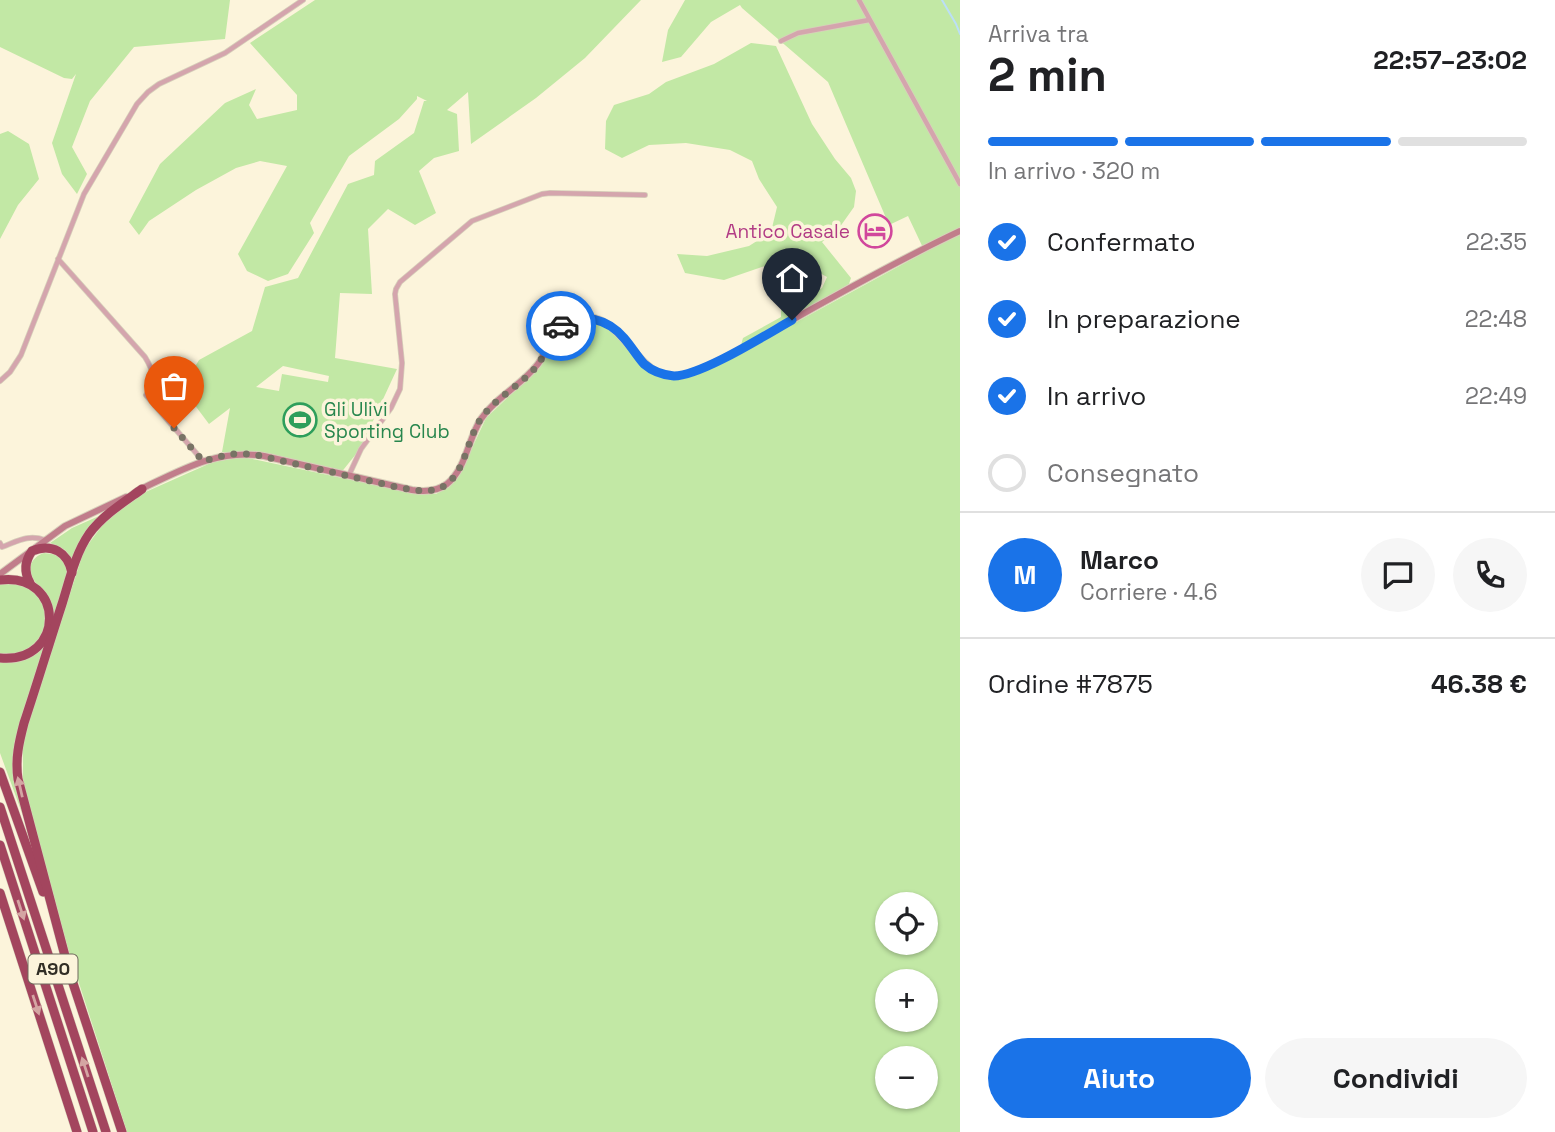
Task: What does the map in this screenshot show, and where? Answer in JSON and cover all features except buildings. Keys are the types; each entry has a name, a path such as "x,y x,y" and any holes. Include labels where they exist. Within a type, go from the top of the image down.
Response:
{"highway":[{"path":"69,971 18,779 18,747 82,546 89,533 118,506 142,489"},
{"path":"0,658 28,654 39,645 47,633 50,622 48,607 41,594 30,583 25,569 32,551 45,548 58,550 68,560 72,574"},
{"path":"0,580 12,579 30,583"},
{"path":"0,772 122,1132"},
{"name":"A90","path":"0,807 106,1132"},
{"name":"A90","path":"0,845 93,1132"},
{"path":"0,893 77,1132"}],"main road":[{"path":"0,574 65,526 203,461 230,454 252,454 423,491 435,490 444,486 457,472 482,418 536,367 555,332 562,325 586,318 604,322 618,331 650,368 664,374 682,375 723,358 903,258 960,230"}],"street":[{"path":"0,381 10,372 21,355 84,194 137,104 159,85 225,53 303,0"},
{"path":"859,0 960,184"},
{"path":"781,41 798,33 869,20"},
{"path":"349,476 363,445 391,408 400,389 402,359 395,293 400,282 472,221 542,194 645,195"},
{"path":"58,259 145,356 153,372 153,386 146,396 203,461"},
{"path":"0,543 2,547 30,537 46,540"}],"green space":[{"path":"0,0 230,0 225,39 134,47 90,101 72,147 87,174 77,194 62,174 52,143 76,74 72,79 64,78 0,47"},
{"path":"315,0 641,0 585,58 536,98 471,144 468,92 447,110 457,114 459,151 434,158 419,171 436,213 415,225 388,209 368,229 372,294 340,293 335,358 397,369 360,449 340,474 222,452 230,408 209,424 182,388 199,360 252,331 265,287 298,278 348,184 374,175 375,161 414,133 424,101 427,101 417,96 399,119 349,156 310,223 314,233 288,274 268,281 247,271 238,254 287,166 260,161 236,168 149,221 139,235 129,222 160,164 225,103 256,89 249,105 257,119 297,110 297,95 250,43","holes":["283,366 329,376 328,382 282,374 279,391 256,387"]},
{"path":"685,0 960,0 960,1132 127,1132 68,949 23,782 23,740 84,550 107,519 141,494 213,462 243,457 408,492 436,494 449,487 459,476 486,418 540,367 558,335 569,325 584,321 600,324 617,335 648,370 664,378 721,363 925,252 908,216 889,225 828,82 740,5 711,22 681,57 662,62 668,30"},
{"path":"751,43 776,46 812,124 851,178 856,191 854,207 837,231 822,242 851,278 849,284 741,345 743,338 781,317 781,301 797,301 822,288 827,277 794,259 724,280 685,273 677,254 707,256 749,246 771,232 777,207 759,179 752,161 730,150 686,143 649,145 622,158 605,149 606,121 614,105 649,94 666,82 714,64"},
{"path":"8,131 29,144 39,179 18,205 0,239 0,134"},
{"path":"99,516 72,559 65,550 50,543 72,528"},
{"path":"44,553 59,555 69,569 53,622 50,602 33,579 30,569 33,560"},
{"path":"6,583 26,587 39,597 45,625 43,634 31,648 19,653 0,654 0,585"},
{"path":"46,643 13,754 26,824 0,753 0,662 14,662 26,658"}],"waterway":[{"path":"942,0 960,34"}],"way so far":[{"path":"174,428 203,461 230,454 252,454 401,488 435,490 453,478 482,418 538,364 553,335 561,326"}],"place":[{"name":"Antico Casale","path":"875,231"},
{"name":"Gli Ulivi Sporting Club","path":"300,420"}],"route":[{"path":"561,326 583,318 604,322 618,331 650,368 678,376 716,362 792,320"}]}
